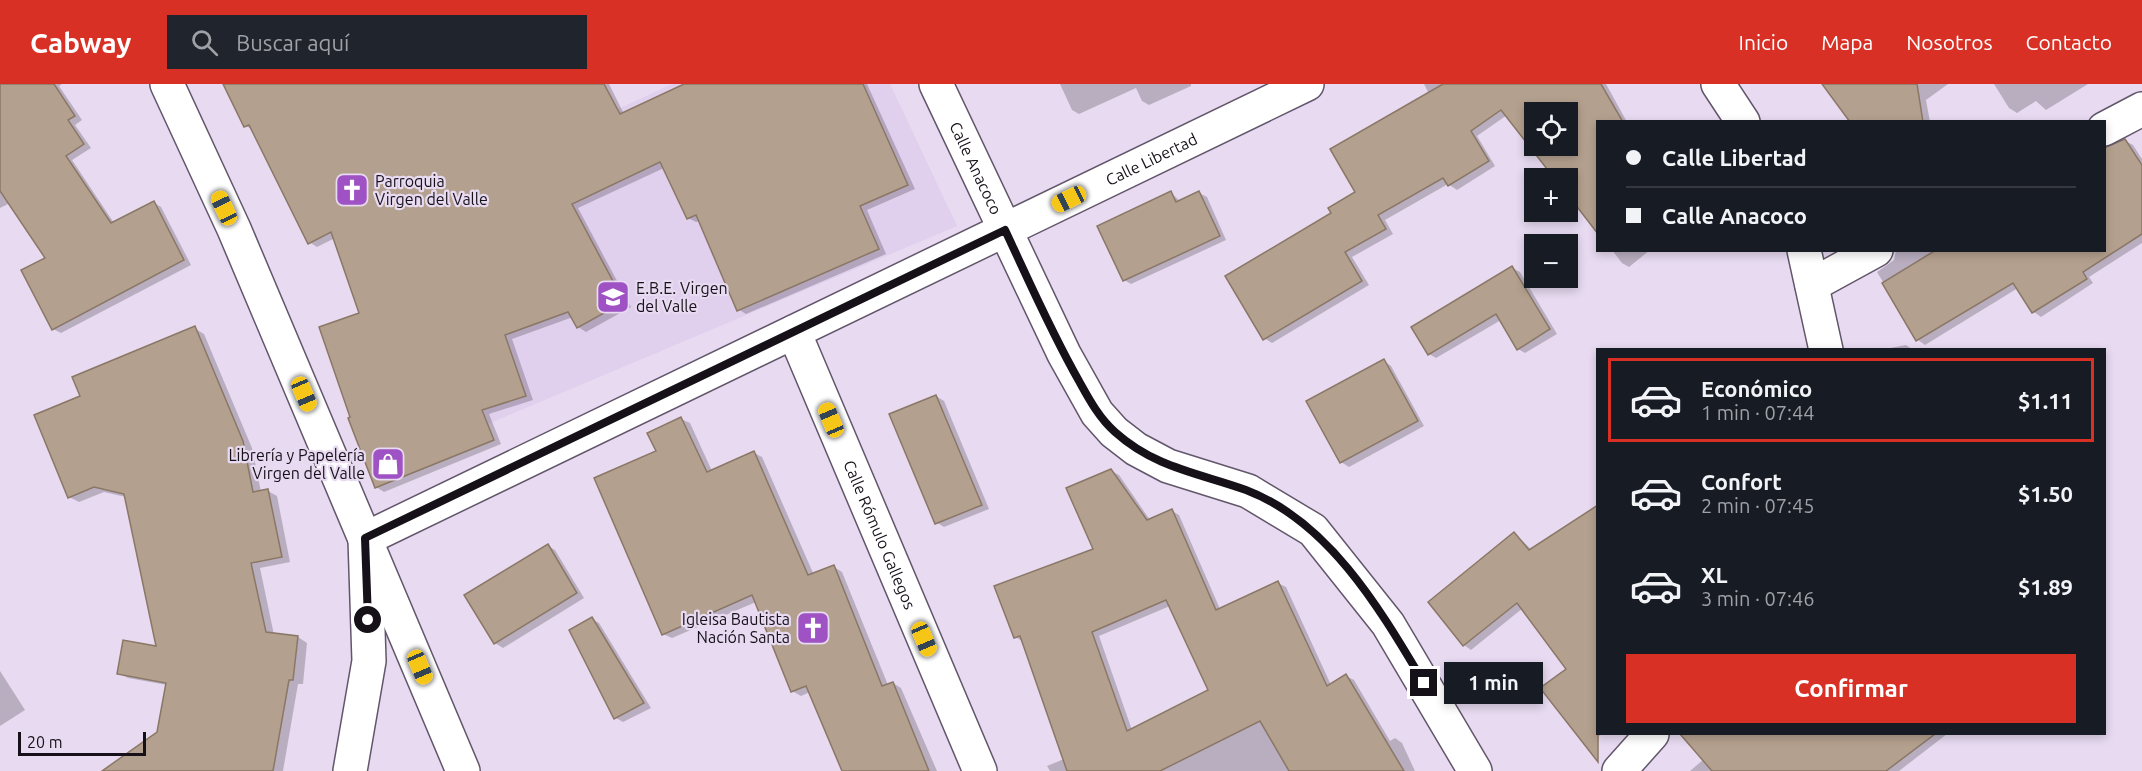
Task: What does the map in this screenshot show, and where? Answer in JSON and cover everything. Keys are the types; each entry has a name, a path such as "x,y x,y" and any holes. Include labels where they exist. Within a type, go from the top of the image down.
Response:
{"street":[{"path":"167,84 234,229 463,771"},
{"name":"Calle Anacoco","path":"936,84 1064,354 1097,413 1114,432 1136,449 1168,466 1248,491 1313,530 1389,624 1475,771"},
{"name":"Calle Libertad","path":"365,538 1307,84"},
{"path":"1718,84 1742,120"},
{"path":"2106,128 2142,109"},
{"path":"1804,252 1826,348"},
{"path":"1812,285 1872,252"},
{"name":"Calle Rómulo Gallegos","path":"794,332 980,771"},
{"path":"350,771 369,661 365,538"},
{"path":"1619,771 1651,735"}],"shaded area":[{"name":"E.B.E. Virgen del Valle","path":"672,84 890,84 957,226 488,424 483,410 476,413 405,208"}],"building":[{"path":"0,84 54,84 75,116 68,120 84,144 66,156 111,223 154,201 184,260 52,330 21,270 45,258 0,191"},
{"path":"223,84 604,84 620,114 684,84 863,84 908,185 860,206 879,249 737,311 696,215 687,219 660,162 572,204 624,302 577,328 568,312 505,335 526,396 482,410 494,440 375,488 348,418 350,417 319,327 359,313 331,232 308,244 249,125 244,127"},
{"path":"1443,84 1601,84 1622,120 1596,120 1596,231 1578,208 1578,168 1546,168 1537,156 1578,156 1578,102 1524,102 1524,140 1501,110 1471,131 1489,161 1448,186 1443,178 1378,215 1386,229 1345,252 1362,281 1263,340 1225,276 1331,213 1328,208 1355,192 1330,149"},
{"path":"1822,84 1917,84 1923,120 1849,120"},
{"path":"2125,139 2142,165 2142,234 2083,272 2087,279 2032,313 2013,283 1916,341 1882,283 1933,252 2106,252 2106,147"},
{"path":"1171,191 1176,202 1199,191 1220,236 1123,281 1097,226"},
{"path":"1512,266 1550,329 1517,350 1496,314 1428,355 1411,327"},
{"path":"195,326 243,441 253,492 268,489 282,557 251,563 266,632 298,636 293,680 289,680 273,771 102,771 157,732 166,683 117,674 123,640 156,646 124,494 94,487 68,498 34,415 80,396 72,377"},
{"path":"1384,359 1418,421 1340,463 1306,401"},
{"path":"936,395 982,505 935,524 889,414"},
{"path":"681,417 707,472 754,451 808,575 834,565 882,686 893,682 929,771 842,771 806,686 791,692 752,595 662,635 594,478 656,451 647,433"},
{"path":"1111,469 1147,520 1172,509 1216,610 1278,581 1327,686 1346,674 1404,771 1289,771 1260,721 1160,771 1067,771 1020,636 1014,638 994,586 1093,549 1066,488","holes":["1166,600 1208,690 1127,731 1092,632"]},
{"path":"1596,506 1598,762 1540,688 1566,669 1517,603 1463,646 1428,602 1514,532 1529,550"},
{"path":"548,544 577,593 494,644 464,595"},
{"path":"592,617 644,703 614,719 569,630"},
{"path":"1681,735 1934,735 1886,771 1712,771"}],"place":[{"name":"Parroquia Virgen del Valle","path":"352,190"},
{"name":"E.B.E. Virgen del Valle","path":"613,297"},
{"name":"Librería y Papelería Virgen del Valle","path":"388,464"},
{"name":"Igleisa Bautista Nación Santa","path":"813,628"}],"route":[{"path":"368,620 365,538 1005,230 1064,354 1097,413 1114,432 1136,449 1168,466 1248,491 1313,530 1389,624 1424,683"}]}
